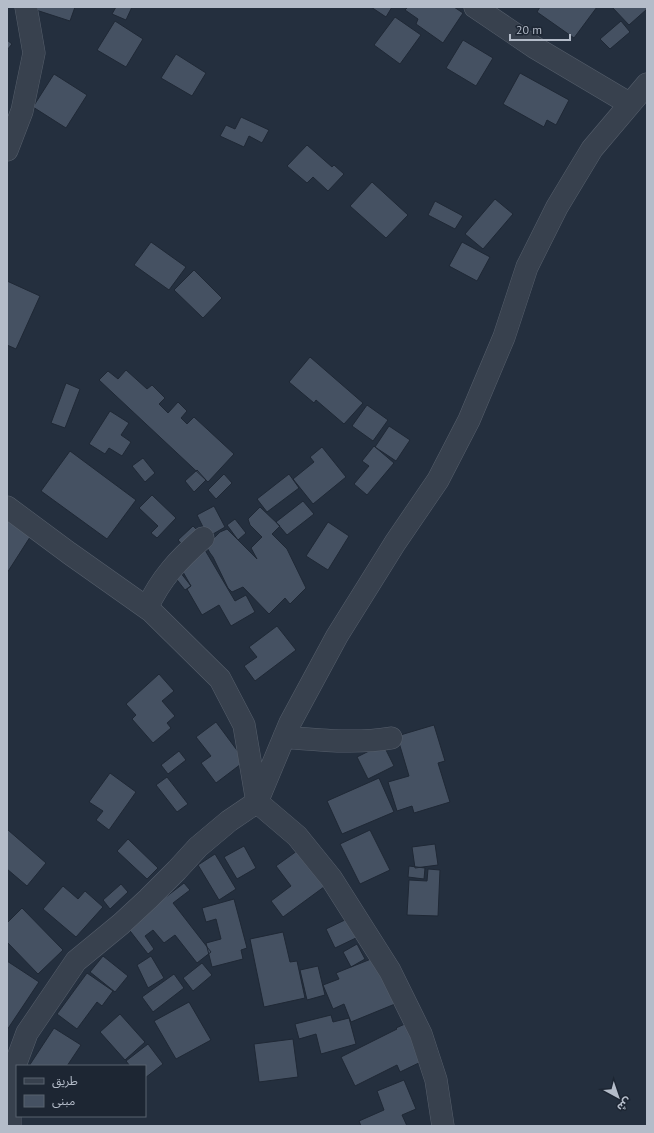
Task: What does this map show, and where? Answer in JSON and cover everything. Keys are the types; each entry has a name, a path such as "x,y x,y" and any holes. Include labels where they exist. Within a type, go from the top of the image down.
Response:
{"street":[{"path":"7,150 22,111 34,53 26,7"},
{"path":"475,7 534,47 630,104"},
{"path":"10,1126 10,1079 27,1033 76,961 122,924 177,870 198,846 229,821 257,802 290,723 337,636 395,543 438,480 469,420 501,344 527,267 557,206 592,149 647,84"},
{"path":"7,507 151,611 220,679 244,725 257,802 297,836 331,878 390,971 421,1034 436,1080 443,1126"},
{"path":"147,608 152,597 168,572 181,557 203,538"},
{"path":"284,737 334,741 379,740 391,738"}],"building":[{"path":"37,7 75,7 70,21 36,10"},
{"path":"116,7 132,7 126,20 112,14"},
{"path":"371,7 392,7 386,17"},
{"path":"408,7 454,7 463,13 443,43 416,24 418,19 405,10"},
{"path":"540,7 597,7 574,38 537,12"},
{"path":"612,7 647,7 647,9 629,25"},
{"path":"395,17 421,35 400,64 374,45"},
{"path":"115,21 143,39 126,67 97,50"},
{"path":"621,21 630,32 610,49 600,39"},
{"path":"7,40 12,44 7,50"},
{"path":"463,40 493,58 476,86 446,68"},
{"path":"176,54 206,73 192,96 161,78"},
{"path":"520,73 569,100 556,125 547,120 544,127 503,104"},
{"path":"54,74 87,95 66,128 33,107"},
{"path":"241,117 269,130 262,143 249,136 244,147 220,136 226,125 235,129"},
{"path":"307,145 332,167 334,165 344,174 328,191 313,177 307,183 287,166"},
{"path":"372,182 408,215 386,238 350,206"},
{"path":"495,199 513,214 483,249 465,234"},
{"path":"435,201 463,216 455,229 428,215"},
{"path":"151,242 186,267 169,290 134,265"},
{"path":"462,242 490,257 477,281 449,266"},
{"path":"194,270 222,298 203,318 174,290"},
{"path":"7,281 40,296 16,349 7,345"},
{"path":"310,357 363,403 344,424 316,400 314,403 289,382"},
{"path":"126,370 147,389 152,385 165,398 159,404 168,413 178,402 187,411 181,418 187,424 194,417 234,454 208,482 99,380 108,371 118,379"},
{"path":"66,383 80,389 65,428 51,423"},
{"path":"367,405 388,420 373,441 352,426"},
{"path":"110,411 129,423 121,435 131,442 122,456 109,448 105,454 89,444"},
{"path":"389,426 410,440 396,461 375,447"},
{"path":"374,446 394,463 367,495 354,484 369,466 362,461"},
{"path":"322,447 346,477 313,504 293,479 314,462 310,457"},
{"path":"70,451 136,500 107,539 41,491"},
{"path":"143,458 155,473 145,482 132,466"},
{"path":"197,470 206,480 194,492 185,481"},
{"path":"224,474 232,483 216,499 208,490"},
{"path":"289,474 299,488 267,512 257,499"},
{"path":"152,495 176,518 157,538 151,533 158,526 139,508"},
{"path":"303,501 314,514 287,535 276,522"},
{"path":"214,506 225,527 208,537 197,515"},
{"path":"260,507 280,526 272,534 287,549 306,588 290,604 285,598 269,614 243,587 232,592 228,588 206,546 220,532 227,529 257,559 251,548 262,537 250,525 248,519"},
{"path":"7,518 32,534 7,573"},
{"path":"235,519 246,533 238,540 227,525"},
{"path":"328,522 349,536 328,570 306,556"},
{"path":"193,526 203,536 187,550 178,540"},
{"path":"205,550 235,601 246,595 255,612 231,626 219,605 202,615 187,589 191,586 179,565"},
{"path":"180,572 191,586 185,590 174,576"},
{"path":"277,626 296,650 255,681 244,666 257,657 249,647"},
{"path":"159,674 174,691 162,701 175,716 167,723 171,728 153,743 132,719 136,715 126,704"},
{"path":"216,722 245,761 216,783 201,763 211,756 196,737"},
{"path":"434,725 445,761 438,763 450,802 414,813 412,806 397,811 388,782 409,776 397,736"},
{"path":"383,744 394,766 368,779 357,757"},
{"path":"179,751 186,760 168,774 161,765"},
{"path":"110,773 136,792 109,830 96,820 103,811 89,802"},
{"path":"167,777 188,804 177,812 156,785"},
{"path":"379,778 394,812 342,834 327,801"},
{"path":"8,830 46,863 27,886 7,869"},
{"path":"370,830 390,870 360,884 340,844"},
{"path":"128,839 158,868 147,879 117,851"},
{"path":"435,844 438,865 415,868 412,847"},
{"path":"244,846 256,868 237,879 224,857"},
{"path":"301,848 328,884 283,917 271,901 291,886 276,866"},
{"path":"215,854 236,889 219,900 198,865"},
{"path":"409,866 425,868 424,879 408,877"},
{"path":"428,869 440,870 438,916 407,915 409,880 427,881"},
{"path":"184,883 190,890 173,903 211,952 197,963 175,935 164,943 153,930 145,936 154,949 148,954 127,927"},
{"path":"121,884 128,892 110,909 103,900"},
{"path":"63,886 78,899 85,891 103,907 76,937 43,909"},
{"path":"234,899 247,948 241,950 243,959 212,967 206,943 221,939 216,919 206,922 202,908"},
{"path":"22,908 63,950 38,974 7,942 7,923"},
{"path":"349,918 358,937 335,948 326,929"},
{"path":"283,932 290,962 297,961 305,998 264,1007 250,939"},
{"path":"357,944 365,959 351,967 343,952"},
{"path":"103,956 128,976 115,992 90,972"},
{"path":"151,956 164,978 148,988 137,965"},
{"path":"376,957 395,1004 351,1022 344,1004 333,1009 323,985 339,979 336,973"},
{"path":"7,961 39,982 7,1030"},
{"path":"202,963 212,975 193,991 183,978"},
{"path":"318,966 325,995 307,1000 300,970"},
{"path":"87,973 113,991 102,1006 97,1002 77,1029 57,1014"},
{"path":"174,974 184,988 153,1012 142,997"},
{"path":"189,1002 211,1040 176,1059 154,1021"},
{"path":"120,1014 145,1042 125,1060 100,1032"},
{"path":"331,1015 333,1022 349,1018 356,1044 321,1054 316,1034 299,1039 295,1024"},
{"path":"407,1023 425,1060 400,1072 397,1065 355,1086 341,1057"},
{"path":"54,1028 81,1045 68,1065 30,1065"},
{"path":"293,1039 298,1077 259,1082 254,1044"},
{"path":"148,1044 163,1064 146,1077 146,1065 129,1065 126,1061"},
{"path":"404,1080 416,1109 402,1115 407,1126 361,1126 359,1121 384,1110 377,1091"}]}
